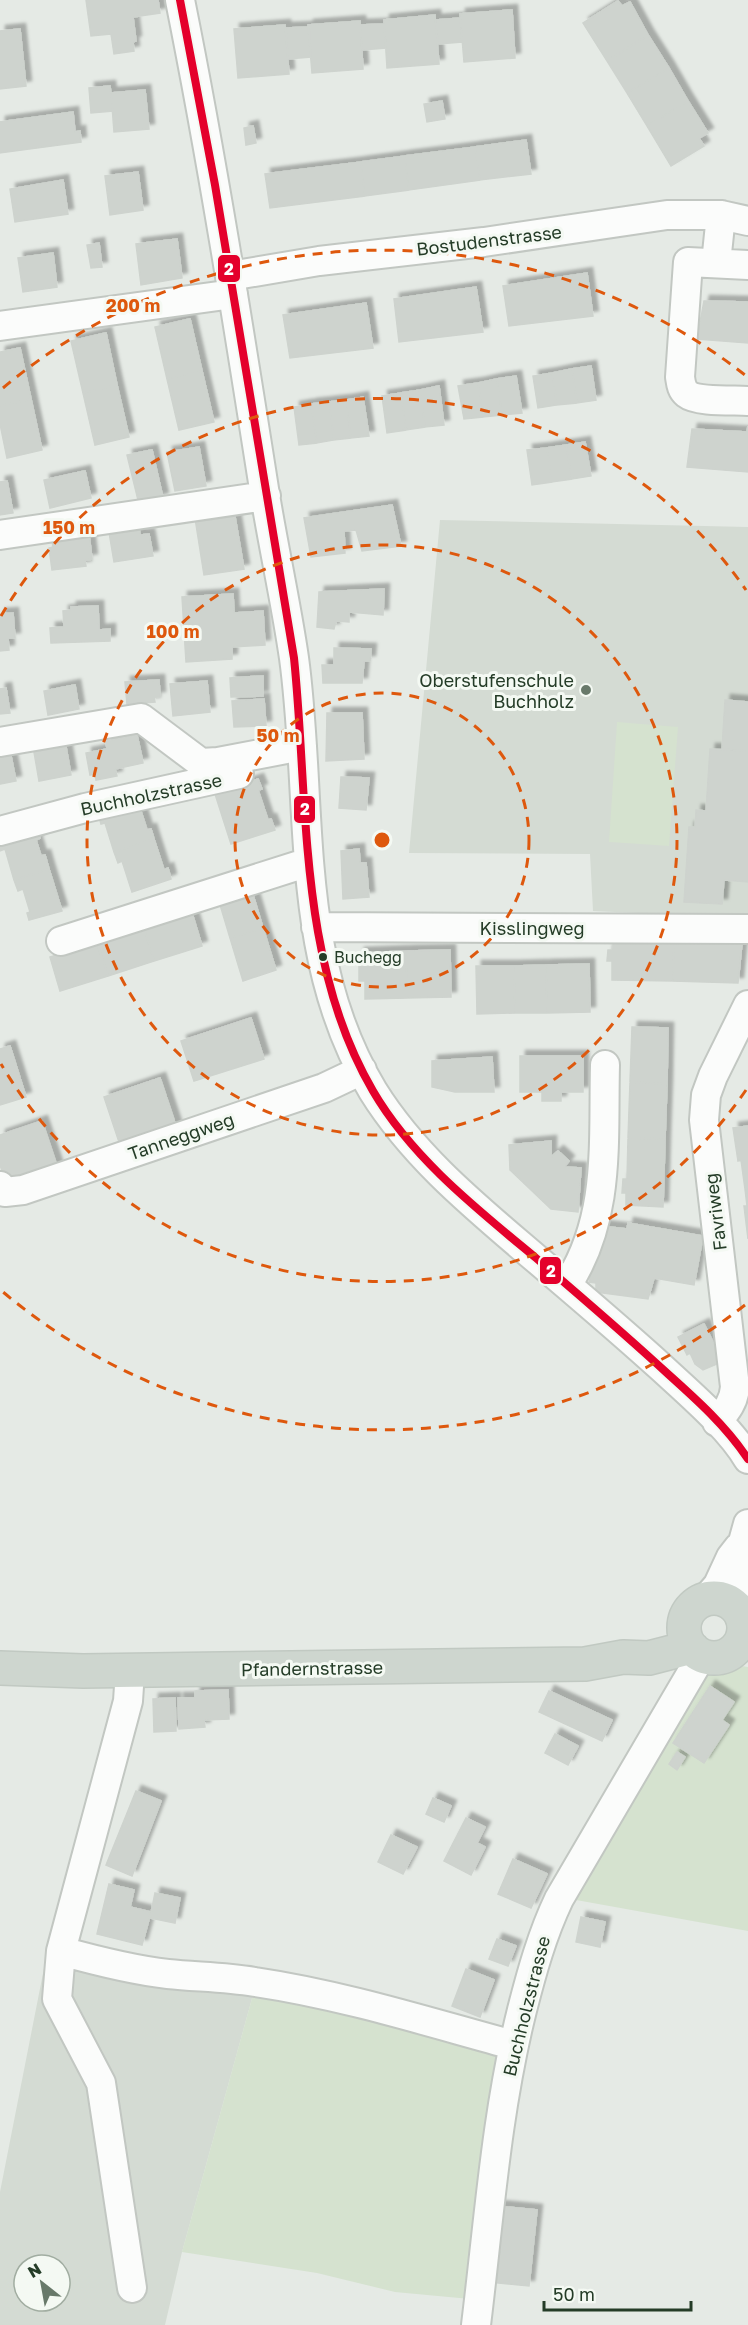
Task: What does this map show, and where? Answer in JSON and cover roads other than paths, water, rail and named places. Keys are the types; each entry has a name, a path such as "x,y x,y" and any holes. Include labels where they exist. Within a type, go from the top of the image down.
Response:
{"main road":[{"path":"725,1599 744,1620 741,1641 711,1639 725,1599"},
{"name":"Pfandernstrasse","path":"0,1668 37,1671 130,1671 564,1665 585,1664 711,1639"}],"street":[{"path":"180,0 294,660 316,927 328,986 340,1022 362,1070 394,1121 423,1156 480,1211 647,1354 717,1422 740,1446 748,1459"},
{"name":"Bostudenstrasse","path":"0,326 231,285 319,261 484,242 668,215 720,215 748,221"},
{"path":"716,263 720,215"},
{"path":"748,266 688,262 680,377 681,387 688,394 697,398 748,401"},
{"path":"0,535 266,496"},
{"path":"0,742 141,718 201,763 302,753"},
{"name":"Buchholzstrasse","path":"0,831 302,753"},
{"path":"61,941 309,862"},
{"name":"Kisslingweg","path":"316,927 748,929"},
{"name":"Favriweg","path":"717,1422 729,1407 735,1387 704,1120 706,1095 713,1076 748,1005"},
{"path":"567,1286 597,1221 602,1193 604,1065"},
{"name":"Tanneggweg","path":"0,1186 5,1192 23,1190 324,1088 362,1070"},
{"name":"Buchholzstrasse","path":"744,1620 738,1596 745,1562 746,1533"},
{"name":"Buchholzstrasse","path":"476,2325 494,2168 513,2045 545,1928 559,1899 711,1639 718,1585 731,1557 746,1533"},
{"path":"130,1671 128,1701 61,1951 57,1999 101,2083 132,2288"},
{"path":"61,1951 124,1968 232,1979 293,1989 400,2014 513,2045"}],"place":[{"name":"Oberstufenschule Buchholz","path":"586,690"},
{"name":"Buchegg","path":"323,957"}]}
